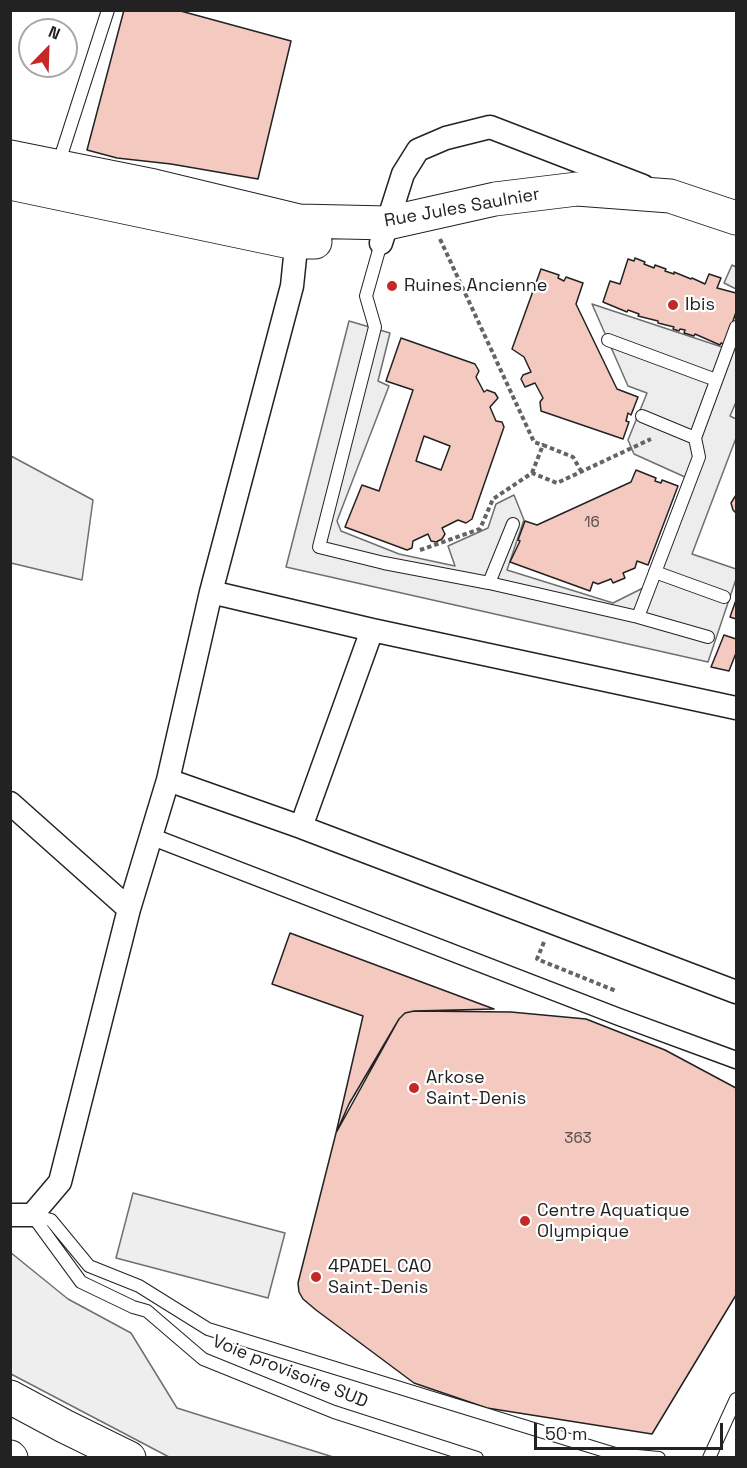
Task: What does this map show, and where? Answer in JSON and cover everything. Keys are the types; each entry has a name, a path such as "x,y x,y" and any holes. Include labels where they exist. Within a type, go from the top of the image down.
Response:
{"main road":[{"name":"Rue Jules Saulnier","path":"10,157 154,186 298,231 385,233 495,199 577,189 670,196 736,218"},
{"name":"Rue Jules Saulnier","path":"10,183 290,242 298,231"},
{"name":"Rue Jules Saulnier","path":"385,233 396,243 511,217 586,209 670,219 736,240"},
{"path":"10,1397 129,1458"},
{"path":"64,1426 112,1458"}],"street":[{"path":"385,233 403,174 418,150 446,138 490,127 670,196"},
{"path":"21,1215 60,1182 129,909 168,780 211,592 292,286 298,231"},
{"path":"211,592 372,630 736,708"},
{"path":"301,827 372,630"},
{"path":"168,780 301,827 736,992"},
{"path":"10,803 129,909"},
{"path":"150,836 736,1060"}],"lane":[{"path":"57,166 108,10"},
{"path":"385,233 366,296 375,327 320,547 384,563 638,617 708,637"},
{"path":"638,617 699,456 695,438 736,327"},
{"path":"608,340 716,380"},
{"path":"642,416 695,438"},
{"path":"489,584 513,524"},
{"path":"655,572 723,597"},
{"path":"21,1215 51,1220 90,1266 139,1286 208,1329 615,1454 659,1458"},
{"name":"Voie provisoire SUD","path":"21,1215 81,1282 133,1307 147,1311 203,1359 334,1412 477,1458"},
{"path":"709,1458 736,1399"}],"path":[{"path":"438,235 534,442 573,457 581,471"},
{"path":"532,473 557,483 673,428"},
{"path":"384,563 480,529 493,499 532,473 543,445"},
{"path":"551,922 537,959 618,992"}],"shaded area":[{"path":"732,265 736,267 736,289 724,283"},
{"path":"592,304 728,349 736,327 736,402 730,416 736,419 736,438 692,554 736,569 736,579 708,662 286,567 349,321 390,333 378,381 389,386 337,521 341,531 399,554 455,566 448,546 488,528 496,504 514,495 524,520 507,570 613,603 643,588 685,477 634,454 628,440 647,393 628,386"},
{"path":"11,456 93,500 82,580 11,563"},
{"path":"133,1193 285,1233 268,1298 116,1258"},
{"path":"10,1252 68,1299 131,1333 177,1408 333,1457 169,1457 11,1374"}],"building":[{"path":"124,10 177,10 291,41 258,179 171,164 117,158 87,150"},
{"name":"Ibis","path":"635,258 654,268 655,265 666,269 665,271 674,274 674,272 705,284 709,274 721,278 717,288 736,293 736,312 725,345 695,334 694,336 684,333 685,330 673,329 674,327 603,302 610,281 620,284 628,259 634,261"},
{"path":"541,269 559,275 558,278 564,281 566,277 583,283 576,304 617,389 638,397 631,415 628,413 626,421 629,422 623,439 541,411 540,402 543,398 535,383 525,387 521,379 523,375 531,372 524,357 512,349"},
{"path":"401,338 475,364 479,371 476,377 484,392 487,390 495,393 498,398 490,407 496,421 502,422 504,427 472,519 466,523 458,520 442,528 445,534 436,542 431,541 428,534 413,541 412,548 407,550 345,527 362,485 379,491 413,390 386,381","holes":["424,436 450,446 441,470 416,461"]},
{"path":"636,470 656,478 655,481 661,483 662,480 678,486 648,565 637,561 635,568 623,573 625,578 613,583 611,579 598,584 593,582 590,591 510,562 520,541 518,540 525,521 537,525 631,482"},
{"path":"736,495 736,513 731,503"},
{"path":"736,600 736,619 730,617"},
{"path":"724,635 736,639 736,653 729,671 711,667"},
{"path":"290,933 494,1009 405,1013 399,1019 336,1133 363,1016 272,984"},
{"name":"Centre Aquatique Olympique","path":"414,1011 511,1012 586,1019 665,1050 736,1088 736,1295 652,1434 487,1408 414,1383 316,1310 303,1299 299,1292 298,1283 336,1133 349,1104 399,1019 405,1013"}],"place":[{"name":"Ruines Ancienne","path":"392,286"},
{"name":"Ibis","path":"673,305"},
{"name":"Arkose Saint-Denis","path":"414,1088"},
{"name":"Centre Aquatique Olympique","path":"525,1221"},
{"name":"4PADEL CAO Saint-Denis","path":"316,1277"}]}
